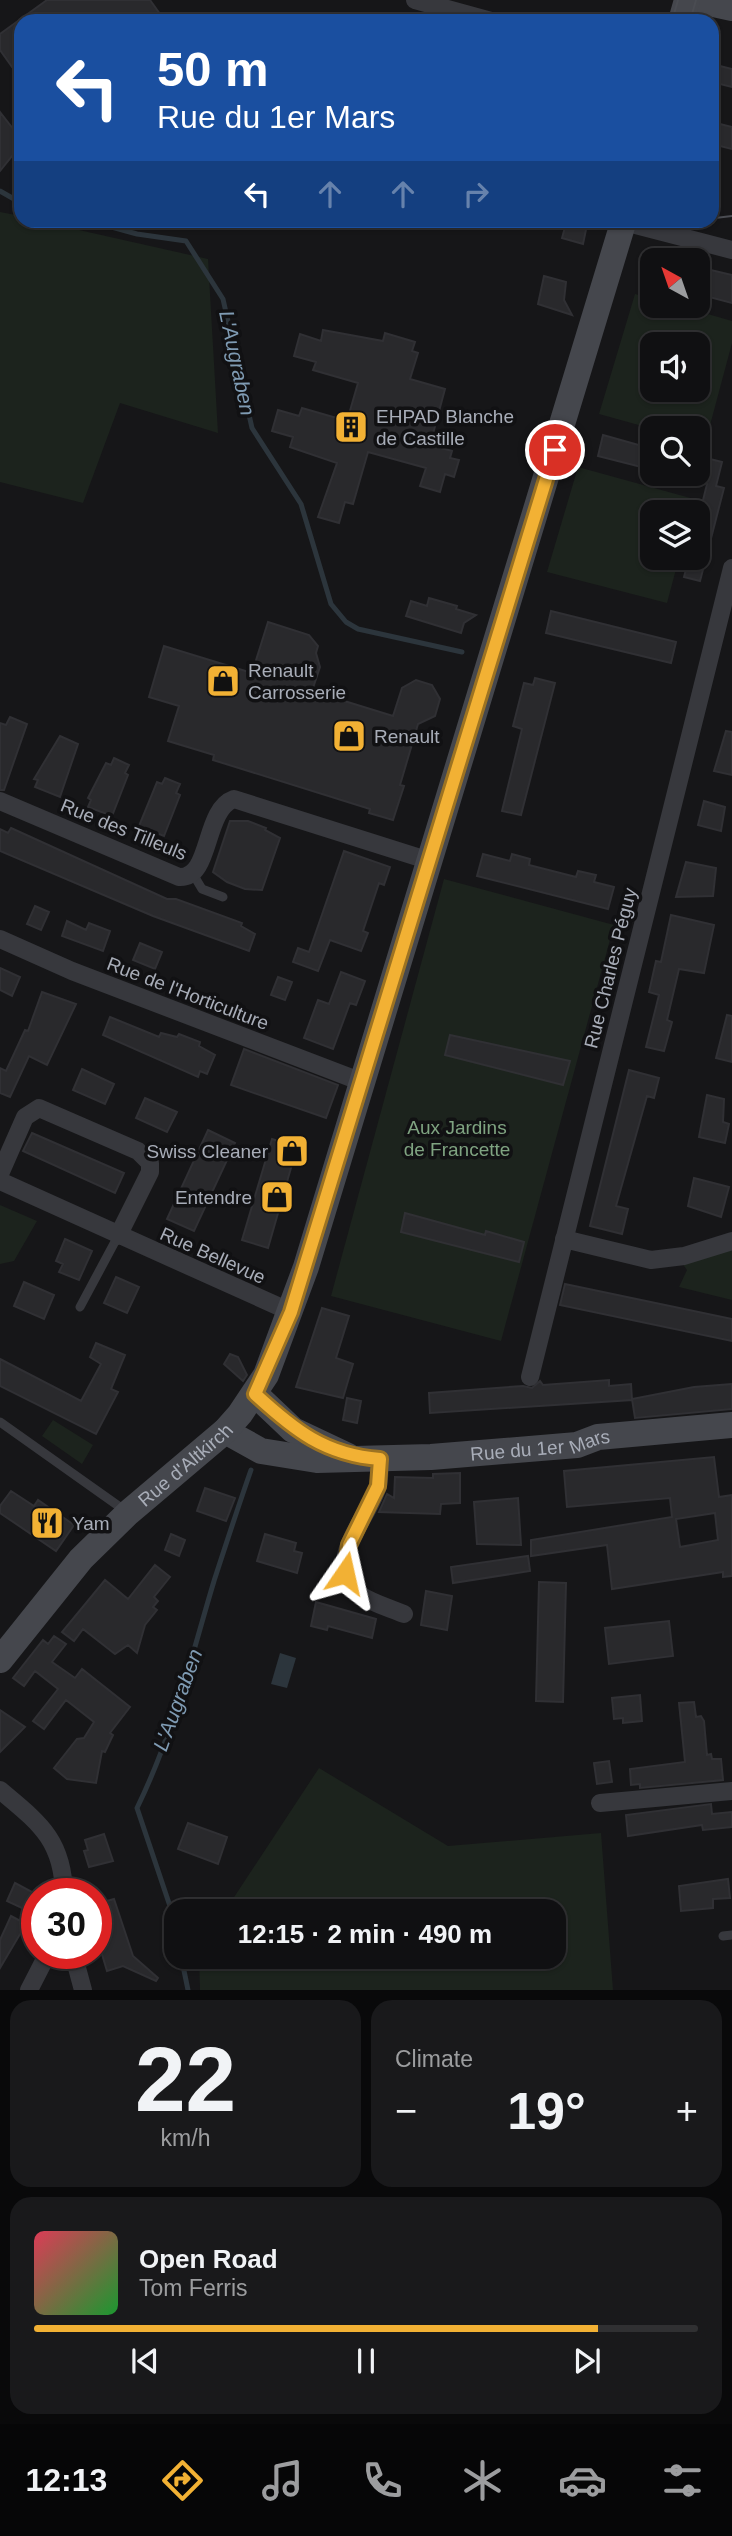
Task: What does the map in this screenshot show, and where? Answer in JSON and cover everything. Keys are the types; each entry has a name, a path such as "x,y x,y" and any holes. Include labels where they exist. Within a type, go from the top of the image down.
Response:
{"main road":[{"path":"686,10 732,8"},
{"name":"Rue d'Altkirch","path":"0,1660 51,1593 128,1513 225,1431 255,1394 291,1312 622,228"},
{"name":"Rue du 1er Mars","path":"255,1394 293,1430 349,1457"},
{"name":"Rue du 1er Mars","path":"225,1431 261,1451 317,1460 349,1457 380,1459 577,1445 598,1437 732,1425"}],"street":[{"path":"415,0 466,14"},
{"path":"650,228 732,250"},
{"name":"Rue Charles Péguy","path":"530,1377 732,568"},
{"name":"Rue des Tilleuls","path":"0,802 179,877 193,874 220,807 234,799 430,861"},
{"name":"Rue de l'Horticulture","path":"0,939 72,971 362,1082"},
{"path":"0,1174 25,1117 39,1108 138,1151 150,1163 150,1172 118,1236"},
{"name":"Rue Bellevue","path":"0,1181 291,1312"},
{"path":"564,1239 651,1260 684,1256 732,1241"},
{"path":"380,1459 378,1486 349,1545 345,1573 363,1597 404,1614"},
{"path":"0,1790 36,1819 52,1838 61,1878"},
{"path":"600,1804 732,1791"},
{"path":"29,1990 40,1969"},
{"path":"77,1969 83,1990"}],"lane":[{"path":"193,874 202,889 223,897"},
{"path":"80,1307 118,1236"},
{"path":"0,1422 128,1513"}],"green space":[{"path":"0,212 14,215 14,228 70,228 208,259 218,433 120,403 83,503 0,482"},
{"path":"635,294 640,295 640,318 710,318 710,315 732,321 732,343 710,425 710,416 640,416 640,425 599,414"},
{"path":"578,467 694,499 640,500 640,570 676,570 667,603 547,572"},
{"name":"Aux Jardins de Francette","path":"444,879 614,925 501,1341 331,1296"},
{"path":"0,1205 37,1221 14,1261 0,1264"},
{"path":"732,1250 732,1300 679,1287 687,1270 682,1263"},
{"path":"53,1420 93,1445 82,1464 42,1436"},
{"path":"319,1768 448,1846 601,1833 613,1990 200,1990 199,1969 566,1969 566,1899 233,1899"}],"shaded area":[{"path":"280,1653 296,1658 287,1688 271,1684"}],"building":[{"path":"47,0 150,0 160,14 28,14"},
{"path":"14,24 12,67 0,50 0,34"},
{"path":"719,66 732,69 732,87 719,84"},
{"path":"0,112 14,130 14,154 0,171"},
{"path":"719,124 732,127 732,149 719,146"},
{"path":"565,228 586,228 583,244 562,238"},
{"path":"710,270 732,275 732,303 710,297"},
{"path":"544,276 566,282 564,300 572,315 538,304"},
{"name":"EHPAD Blanche de Castille","path":"323,330 383,341 385,333 415,342 412,351 418,353 410,379 445,389 430,445 452,451 450,458 459,460 454,477 445,474 440,492 420,486 426,468 368,452 353,504 345,502 339,523 318,517 337,463 290,447 293,437 272,431 278,410 299,416 302,408 347,421 358,383 313,370 316,362 294,356 300,334 321,341"},
{"path":"603,435 640,445 640,467 598,456"},
{"path":"710,459 722,462 716,486 724,488 710,542 710,500 703,500 707,486 710,486"},
{"path":"686,570 703,570 700,581 684,577"},
{"path":"429,598 476,615 464,623 461,633 406,616 411,601 427,606"},
{"path":"551,611 676,642 671,663 546,633"},
{"path":"268,622 309,635 318,646 316,653 320,667 312,691 393,716 402,688 416,680 432,685 440,699 435,716 418,724 393,820 369,813 370,809 213,760 214,755 168,741 179,706 149,697 164,646 252,673"},
{"path":"535,678 555,683 521,815 502,811 522,729 513,726 524,683 533,685"},
{"path":"10,717 27,724 4,790 0,790 0,723 6,725"},
{"path":"726,731 732,732 732,775 714,771"},
{"path":"60,736 78,744 60,797 35,787 38,780 34,779"},
{"path":"114,758 129,765 125,773 128,775 112,816 88,807 91,800 88,798 106,763 111,765"},
{"path":"165,778 180,784 176,793 180,795 164,836 139,826 157,782 162,784"},
{"path":"704,801 725,807 721,831 698,825"},
{"path":"230,821 248,821 266,828 265,830 280,838 262,890 245,889 227,882 213,872"},
{"path":"11,828 167,899 176,899 242,923 241,926 255,934 249,951 153,916 0,851 0,829 8,833"},
{"path":"344,851 390,867 384,885 379,883 363,931 368,933 361,951 330,940 318,971 293,962 298,948 309,952"},
{"path":"483,854 510,861 512,854 530,859 529,865 576,877 578,871 596,875 594,882 614,887 608,909 477,876"},
{"path":"686,862 716,868 713,896 676,897"},
{"path":"35,906 49,912 41,930 27,924"},
{"path":"671,915 714,925 704,973 679,969 667,1020 672,1022 664,1051 646,1047 659,995 649,992 656,961 661,962"},
{"path":"67,921 86,930 89,923 110,931 103,951 62,936"},
{"path":"140,943 162,952 155,969 133,960"},
{"path":"0,968 20,977 12,996 0,990"},
{"path":"341,972 365,981 356,1005 350,1003 333,1049 304,1038 318,1000 329,1004"},
{"path":"278,977 292,982 285,1000 271,995"},
{"path":"42,992 76,1004 47,1065 29,1056 10,1097 0,1093 0,1068 6,1071 25,1030 28,1031"},
{"path":"727,1015 732,1016 732,1062 716,1058"},
{"path":"110,1017 159,1037 161,1033 177,1037 179,1034 200,1042 199,1046 215,1055 207,1074 200,1071 198,1077 103,1035"},
{"path":"450,1035 570,1061 563,1085 445,1055"},
{"path":"244,1049 338,1085 326,1118 231,1085"},
{"path":"82,1069 114,1084 105,1104 73,1090"},
{"path":"629,1070 659,1078 654,1098 647,1096 616,1206 628,1209 622,1234 590,1226"},
{"path":"707,1095 724,1099 723,1122 729,1124 725,1143 699,1137"},
{"path":"145,1098 177,1112 167,1132 136,1118"},
{"path":"208,1130 235,1143 194,1231 167,1219"},
{"path":"32,1133 124,1173 115,1193 23,1151"},
{"path":"272,1139 297,1147 268,1248 242,1240"},
{"path":"694,1178 729,1187 721,1217 688,1206"},
{"path":"405,1213 485,1235 486,1231 524,1242 519,1262 401,1232"},
{"path":"65,1239 92,1251 79,1280 59,1272 63,1264 56,1261"},
{"path":"116,1277 139,1287 127,1313 104,1303"},
{"path":"24,1282 54,1295 44,1319 14,1306"},
{"path":"565,1284 732,1319 732,1341 560,1305"},
{"path":"322,1308 349,1316 336,1358 353,1364 343,1398 296,1387"},
{"path":"96,1343 125,1355 111,1389 118,1392 96,1434 0,1386 0,1359 81,1401 101,1364 90,1357"},
{"path":"230,1354 238,1357 247,1375 243,1381 224,1364"},
{"path":"609,1380 609,1386 631,1384 632,1400 430,1413 429,1393 523,1386 532,1388 540,1381 543,1385"},
{"path":"732,1384 732,1409 635,1418 632,1399 694,1387"},
{"path":"347,1398 361,1401 357,1423 343,1420"},
{"path":"714,1457 719,1497 732,1495 732,1576 723,1577 723,1572 612,1589 607,1545 531,1556 531,1540 672,1517 670,1498 567,1507 564,1471","holes":["715,1513 718,1540 680,1547 676,1519"]},
{"path":"460,1473 460,1503 441,1504 440,1514 379,1512 387,1494 394,1498 395,1477 433,1478 433,1474"},
{"path":"205,1488 235,1498 226,1521 197,1511"},
{"path":"11,1491 34,1506 38,1500 74,1525 56,1551 0,1513 0,1506"},
{"path":"518,1498 521,1545 477,1544 474,1502"},
{"path":"171,1534 185,1540 179,1556 165,1550"},
{"path":"265,1534 296,1543 294,1551 302,1553 297,1573 257,1561"},
{"path":"528,1556 530,1571 453,1583 451,1567"},
{"path":"155,1565 170,1577 154,1597 158,1601 153,1607 157,1610 145,1625 137,1653 128,1645 115,1654 83,1629 74,1641 62,1632 105,1580 128,1599"},
{"path":"539,1582 566,1583 563,1702 536,1701"},
{"path":"426,1591 452,1596 447,1630 421,1625"},
{"path":"316,1602 376,1619 372,1638 328,1626 327,1630 311,1626"},
{"path":"669,1621 673,1656 609,1664 605,1628"},
{"path":"54,1636 66,1644 52,1662 75,1678 82,1669 130,1707 110,1733 113,1735 105,1752 102,1751 96,1783 67,1779 54,1768 77,1739 84,1738 94,1722 66,1700 44,1729 33,1721 58,1689 35,1671 24,1686 13,1678 43,1640 48,1644"},
{"path":"640,1695 642,1721 623,1723 623,1718 614,1719 612,1698"},
{"path":"694,1702 696,1717 701,1716 704,1721 707,1755 711,1754 712,1759 721,1759 723,1780 640,1788 640,1784 631,1785 630,1769 685,1762 679,1703"},
{"path":"0,1710 25,1727 0,1752"},
{"path":"609,1761 612,1782 597,1784 594,1763"},
{"path":"711,1804 712,1814 732,1812 732,1827 703,1830 702,1825 628,1836 626,1815"},
{"path":"188,1823 227,1837 218,1864 178,1849"},
{"path":"104,1834 113,1861 89,1867 84,1851 88,1850 85,1840"},
{"path":"728,1879 730,1898 713,1899 713,1908 681,1911 679,1886"},
{"path":"15,1883 21,1886 21,1908 7,1901"},
{"path":"112,1900 133,1956 158,1978 156,1981 123,1966 107,1971 112,1969"},
{"path":"11,1916 21,1921 21,1932 0,1968 0,1940"}],"waterway":[{"name":"L'Augraben","path":"0,191 14,199"},
{"name":"L'Augraben","path":"115,228 186,241 223,299 252,428 301,504 331,604 346,622 358,629 462,652"},
{"name":"L'Augraben","path":"168,1899 137,1808 171,1724 251,1470"},
{"name":"L'Augraben","path":"184,1969 188,1990"}],"tram line":[{"path":"674,14 678,0"},
{"path":"692,14 696,0"},
{"path":"719,218 732,216"}],"place":[{"name":"EHPAD Blanche de Castille","path":"351,427"},
{"name":"Renault Carrosserie","path":"223,681"},
{"name":"Renault","path":"349,736"},
{"name":"Swiss Cleaner","path":"292,1151"},
{"name":"Entendre","path":"277,1197"},
{"name":"Yam","path":"47,1523"}],"route":[{"path":"345,1573 344,1562 349,1545 378,1486 380,1459 349,1457 293,1430 255,1394 266,1375 291,1312 555,450"}]}
